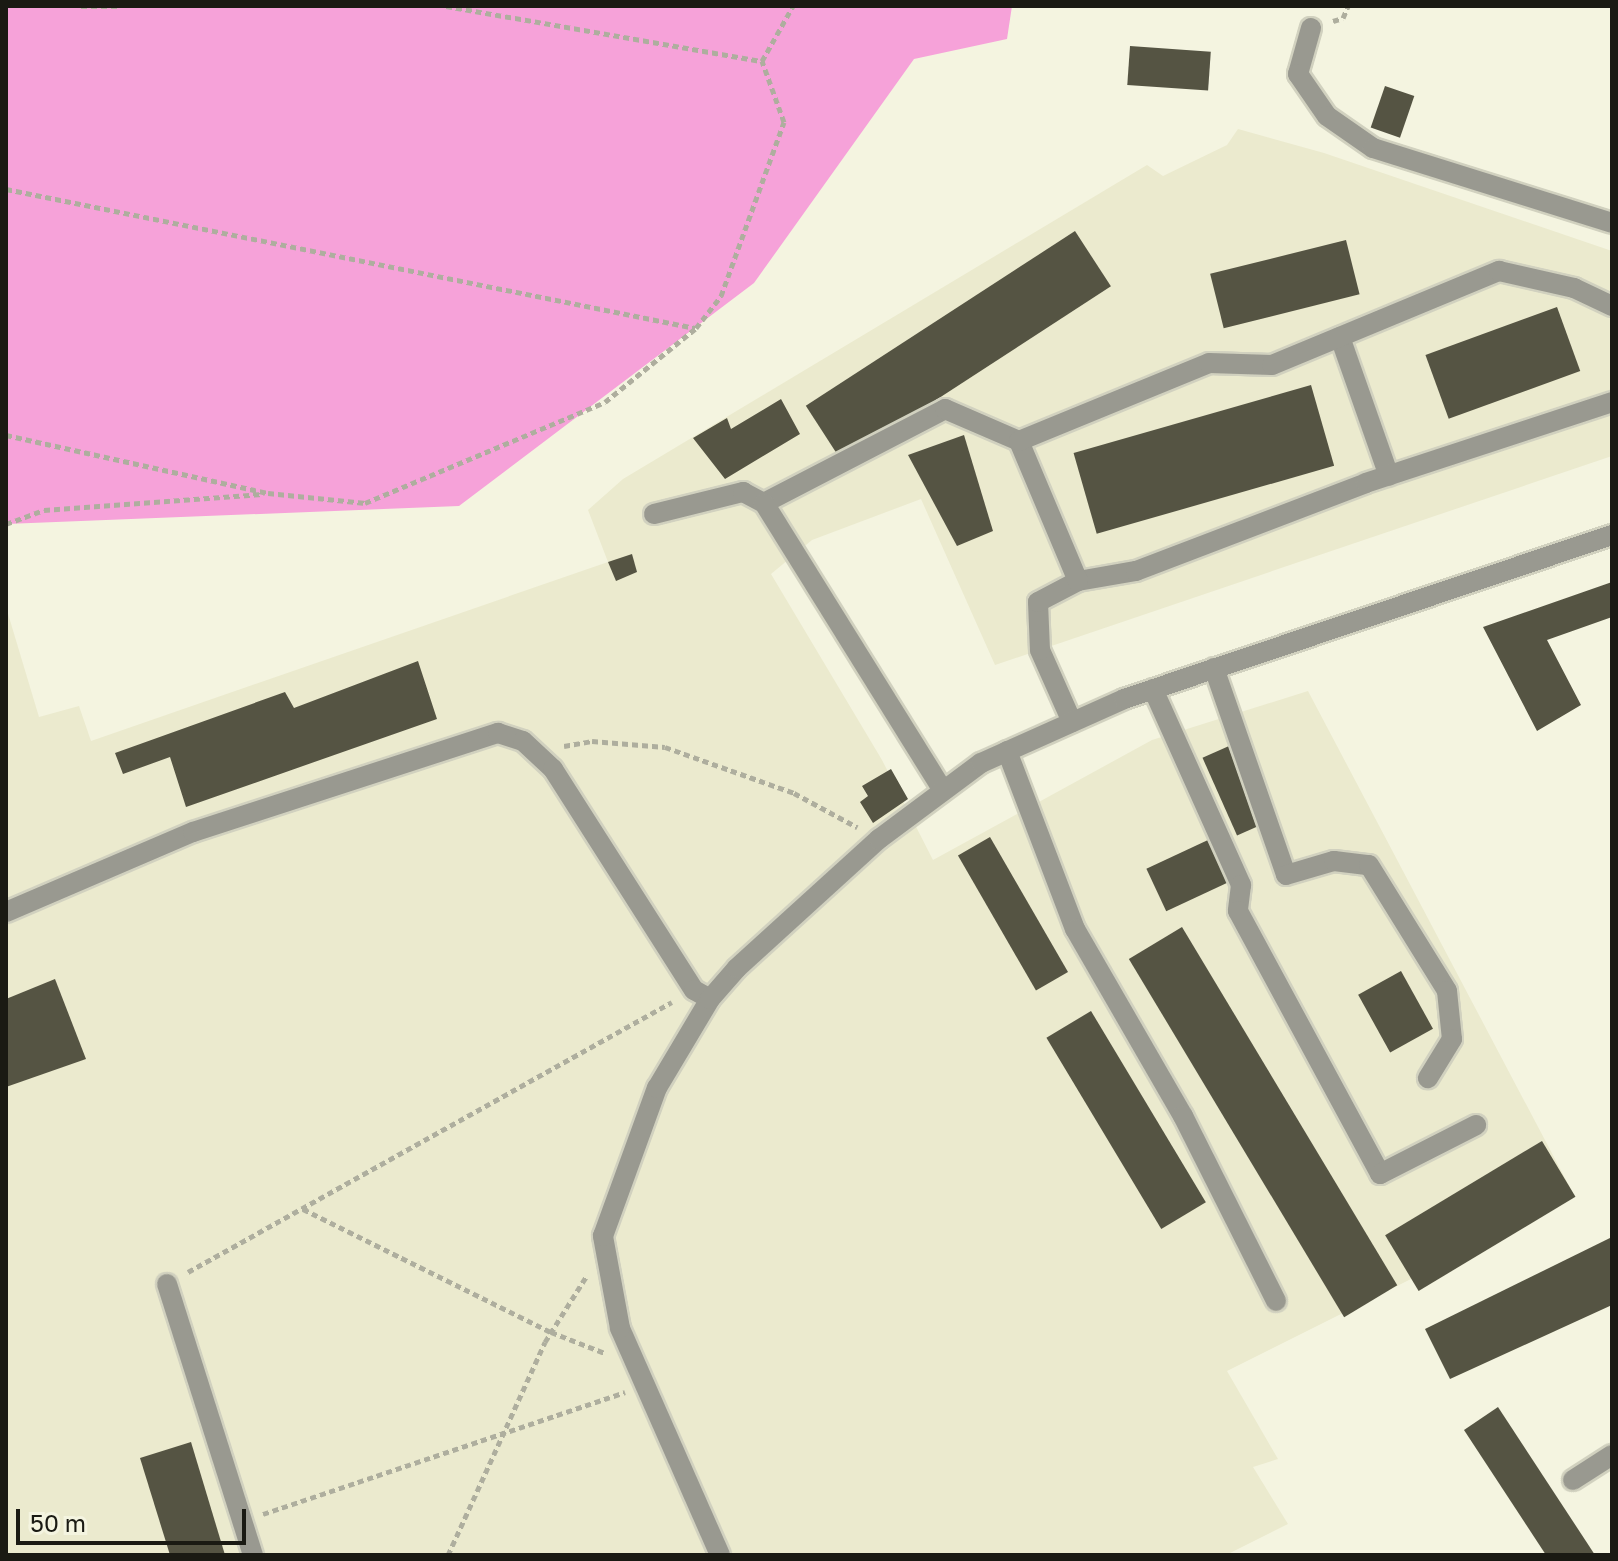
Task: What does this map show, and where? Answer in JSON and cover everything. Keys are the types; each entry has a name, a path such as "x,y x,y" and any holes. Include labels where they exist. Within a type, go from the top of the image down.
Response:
{"street":[{"path":"1311,28 1298,74 1327,116 1373,148 1612,223"},
{"path":"1019,441 1209,363 1272,365 1499,271 1574,288 1612,306"},
{"path":"1340,337 1389,476"},
{"path":"1072,722 1040,650 1038,602 1078,581 1136,571 1389,476 1612,402"},
{"path":"764,503 945,409 1019,441 1078,581"},
{"path":"654,514 743,492 764,503 943,791"},
{"path":"720,1555 620,1328 605,1247 608,1221 657,1088 702,995 737,968 879,839 943,791 1007,751 1153,689 1612,535"},
{"path":"1214,668 1286,875 1334,861 1369,865 1447,991 1452,1039 1428,1078"},
{"path":"1153,689 1241,885 1238,911 1380,1174 1476,1125"},
{"path":"6,912 193,832 450,745 498,733 535,750 702,995"},
{"path":"1007,751 1075,929 1183,1116 1276,1301"},
{"path":"167,1284 253,1555"},
{"path":"1573,1480 1612,1455"}],"path":[{"path":"81,6 119,6"},
{"path":"446,6 762,61"},
{"path":"6,435 268,493 365,503 605,402 696,328 721,296 784,122 762,61 793,6"},
{"path":"6,189 696,328"},
{"path":"6,524 44,510 268,493"},
{"path":"535,750 592,741 665,747 794,793 879,839"},
{"path":"167,1284 702,995"},
{"path":"302,1209 551,1332 635,1364"},
{"path":"448,1555 500,1434 551,1332 605,1247"},
{"path":"241,1521 645,1385"}],"shaded area":[{"path":"6,6 1012,6 1007,39 914,59 754,283 459,506 6,524"},
{"path":"1238,129 1324,153 1612,251 1612,456 995,665 921,499 812,540 771,574 882,760 933,860 1152,740 1308,691 1575,1197 1227,1371 1278,1459 1253,1467 1288,1524 1226,1555 6,1555 6,607 39,717 79,706 91,741 608,562 588,510 623,479 1147,165 1163,176 1227,145"}],"building":[{"path":"1130,46 1211,52 1208,91 1127,85"},
{"path":"1385,86 1414,96 1400,138 1371,128"},
{"path":"1075,231 1111,286 842,461 806,406"},
{"path":"1346,240 1360,294 1224,328 1210,274"},
{"path":"1557,307 1580,371 1449,419 1425,355"},
{"path":"1311,385 1334,466 1097,534 1074,453"},
{"path":"781,399 800,434 725,479 693,438 727,418 731,429"},
{"path":"964,435 993,531 957,546 908,455"},
{"path":"632,554 637,572 616,581 608,562"},
{"path":"1612,582 1612,617 1547,640 1581,705 1537,731 1483,627"},
{"path":"418,661 437,719 186,807 170,757 123,774 115,753 285,692 294,708"},
{"path":"1229,746 1264,824 1237,835 1203,758"},
{"path":"891,769 908,799 873,823 860,802 868,796 862,786"},
{"path":"990,837 1068,972 1036,991 958,856"},
{"path":"1208,840 1228,883 1166,911 1146,869"},
{"path":"1182,927 1397,1285 1344,1317 1129,959"},
{"path":"1401,971 1433,1029 1390,1052 1358,995"},
{"path":"55,979 86,1059 6,1087 6,999"},
{"path":"1091,1011 1206,1202 1161,1229 1046,1038"},
{"path":"1542,1141 1575,1197 1419,1291 1385,1235"},
{"path":"1612,1237 1612,1305 1450,1379 1425,1329"},
{"path":"1498,1407 1595,1555 1546,1555 1464,1430"},
{"path":"191,1442 225,1555 170,1555 140,1458"}]}
